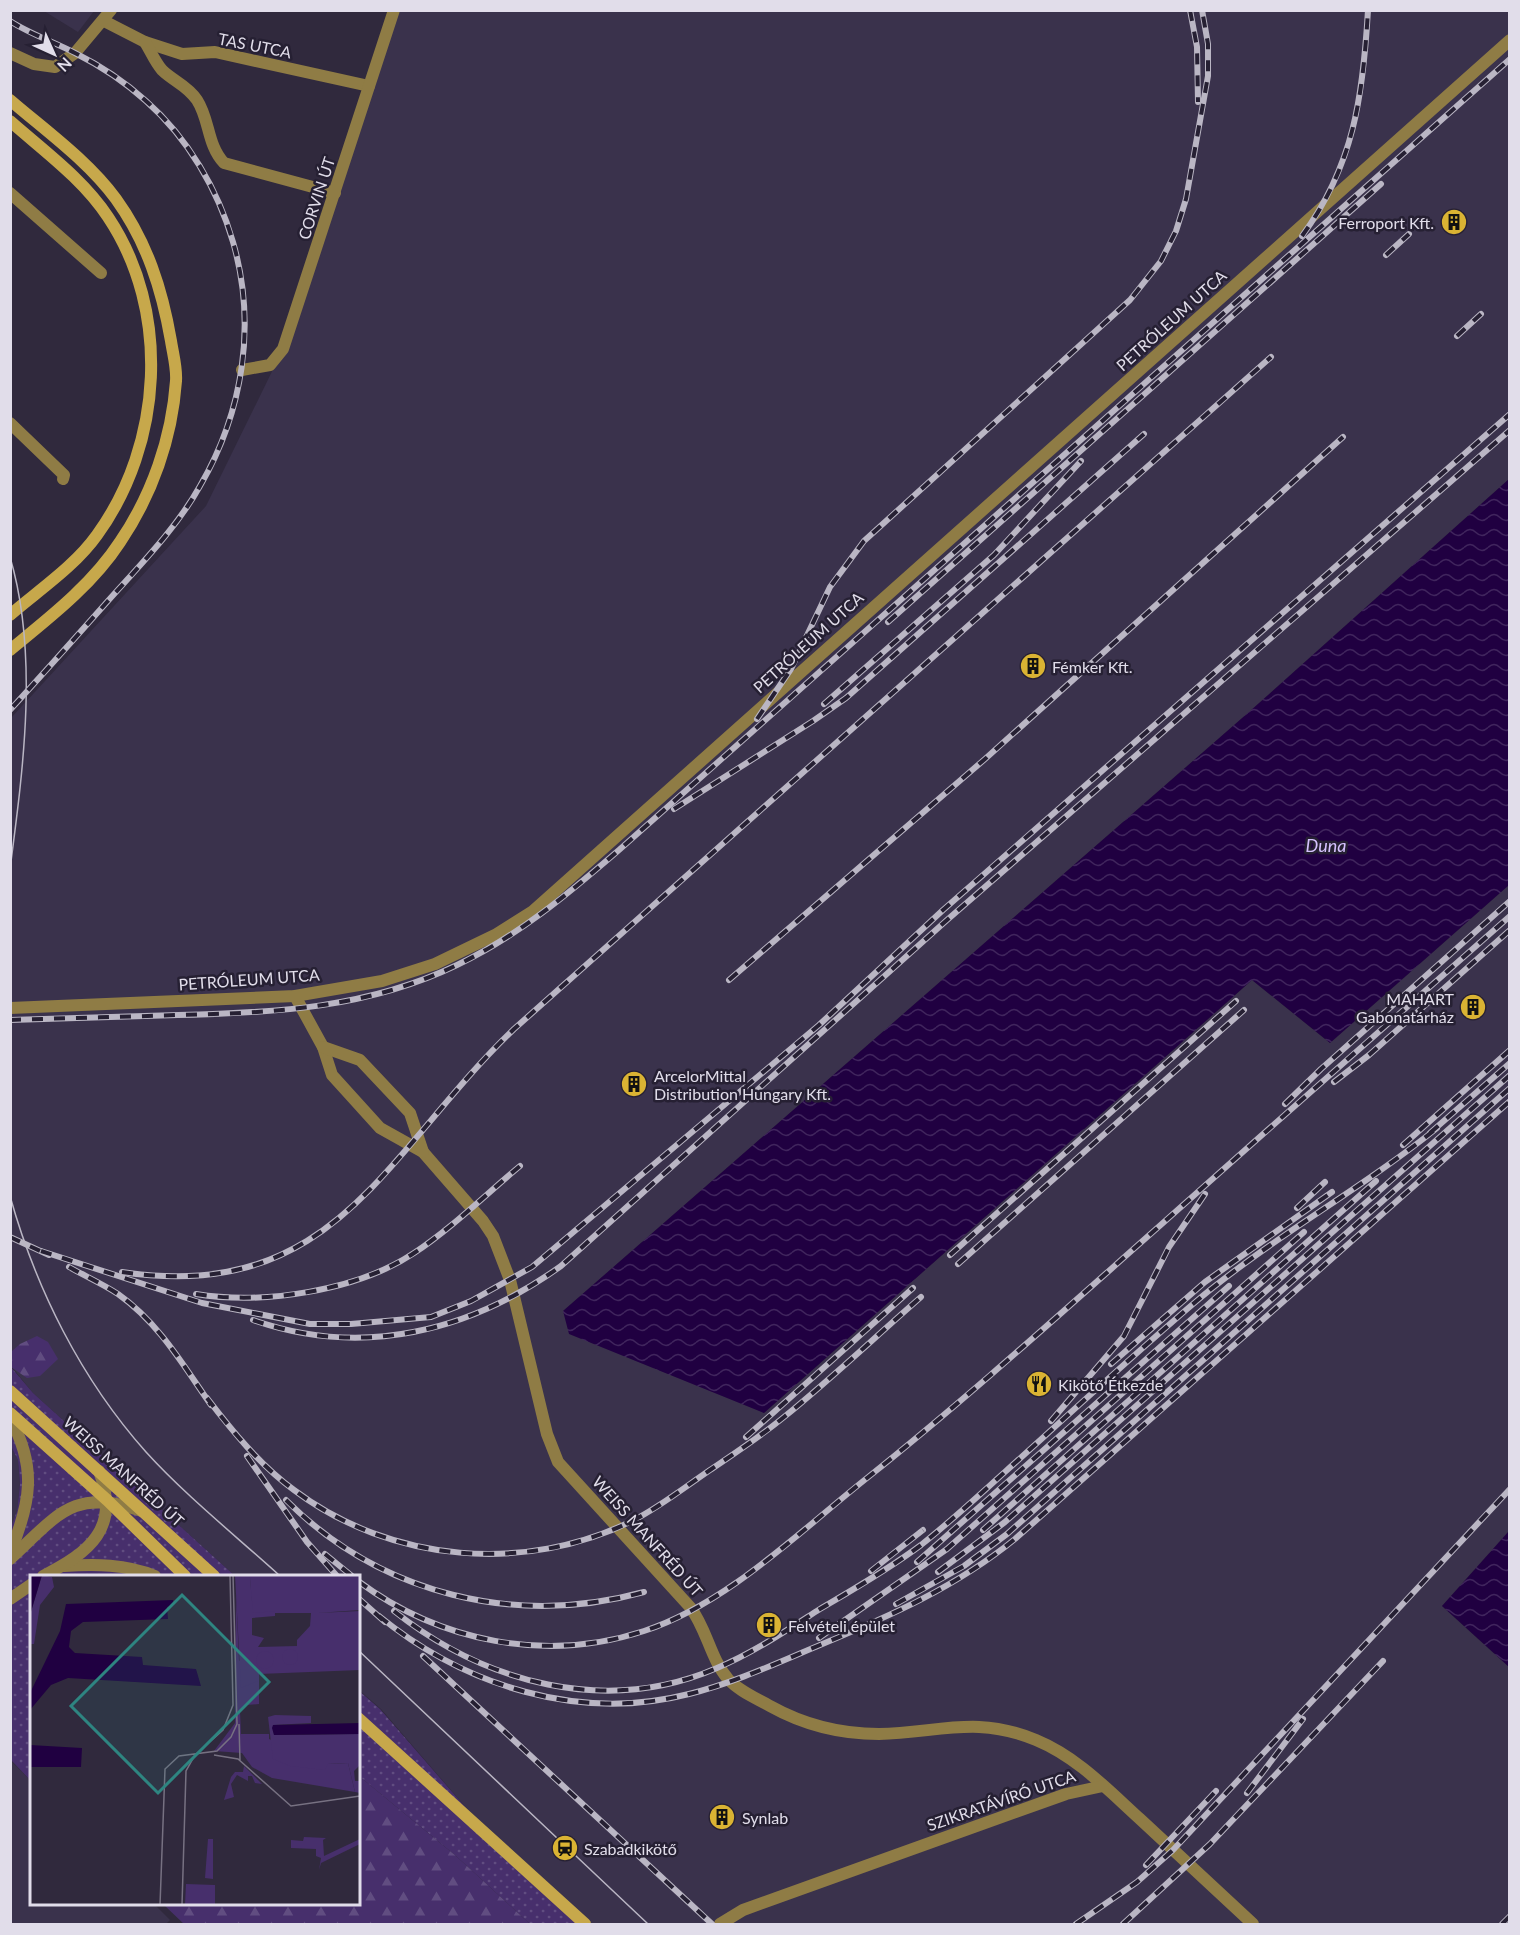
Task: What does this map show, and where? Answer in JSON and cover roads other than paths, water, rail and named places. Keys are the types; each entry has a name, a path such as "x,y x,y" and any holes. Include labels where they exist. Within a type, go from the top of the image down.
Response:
{"main road":[{"path":"10,99 83,162 115,198 141,239 157,277 167,318 176,379 169,433 157,469 143,504 120,543 75,594 10,650"},
{"path":"10,122 72,175 108,217 140,281 150,333 148,416 121,497 96,536 58,575 10,615"},
{"name":"WEISS MANFRÉD ÚT","path":"10,1391 213,1575"},
{"name":"WEISS MANFRÉD ÚT","path":"10,1415 107,1500 184,1575"},
{"path":"360,1722 494,1839 585,1924"}],"street":[{"name":"CORVIN ÚT","path":"242,370 270,364 283,349 394,10"},
{"name":"TAS UTCA","path":"107,16 144,42 182,54 215,52 369,87"},
{"path":"10,53 34,64 55,67 75,53 107,16"},
{"name":"PETRÓLEUM UTCA","path":"10,1008 295,996 382,981 435,964 495,935 533,911 1509,40"},
{"path":"144,42 162,70 185,85 197,100 207,121 211,143 224,163 334,193"},
{"path":"10,193 101,273"},
{"path":"10,423 64,475 63,479"},
{"name":"WEISS MANFRÉD ÚT","path":"295,996 322,1047 332,1075 380,1128 423,1152 483,1221 493,1236 510,1280 547,1434 558,1462 690,1607 702,1623 717,1661 735,1685 790,1716 833,1730 879,1734 966,1725 1009,1731 1065,1754 1103,1786"},
{"name":"WEISS MANFRÉD ÚT","path":"322,1047 360,1060 410,1113 423,1152"},
{"path":"10,1415 23,1442 30,1472 23,1522 10,1553"},
{"path":"46,1575 88,1549 98,1537 104,1525 107,1500 99,1472"},
{"path":"10,1559 61,1513 82,1504 107,1500 146,1512"},
{"path":"63,1566 97,1564 134,1568 152,1575"},
{"path":"10,1599 30,1585"},
{"path":"1103,1786 1253,1924"},
{"name":"SZIKRATÁVÍRÓ UTCA","path":"720,1924 743,1910 1066,1794 1103,1786"}],"water":[{"name":"Duna","path":"1509,479 1509,885 1330,1043 1252,980 764,1413 569,1334 563,1311 1249,712"},
{"path":"1509,1531 1509,1667 1442,1606"}],"tram line":[{"path":"10,557 19,594 26,673 26,713 20,792 10,869"},
{"path":"10,1196 47,1299 63,1332 101,1394 123,1424 161,1468 279,1575"},
{"path":"360,1652 648,1924"}],"railway":[{"path":"1190,10 1197,47 1198,102"},
{"path":"757,719 791,669 830,587 864,541 1130,300 1161,261 1176,231 1186,199 1208,76 1208,44 1202,10"},
{"path":"1302,236 1334,183 1353,129 1363,72 1368,10"},
{"path":"10,21 103,69 138,94 175,131 200,166 227,223 240,273 244,305 242,367 236,398 215,458 200,486 180,517 156,547 10,710"},
{"path":"10,1020 214,1014 285,1010 320,1005 389,991 423,979 457,965 501,941 561,898 619,850 1510,59"},
{"path":"888,622 1381,184"},
{"path":"1386,255 1409,234"},
{"path":"1457,336 1481,314"},
{"path":"122,1272 195,1276 256,1265 306,1241 350,1208 390,1168 469,1076 514,1029 1271,357"},
{"path":"41,1251 202,1303 310,1324 351,1324 431,1317 471,1301 532,1267 819,1025 943,910 1510,414"},
{"path":"253,1320 294,1331 334,1337 374,1337 413,1332 452,1322 489,1308 526,1289 561,1266 947,920 1510,430"},
{"path":"674,809 846,698 1144,434"},
{"path":"729,980 985,759 1343,437"},
{"path":"824,704 994,555 1081,461"},
{"path":"1285,1104 1321,1069 1510,901"},
{"path":"360,1582 390,1602 424,1619 459,1632 495,1641 532,1645 570,1645 607,1641 644,1631 675,1619 704,1603 761,1565 977,1387 1510,916"},
{"path":"1334,1082 1369,1055 1510,930"},
{"path":"950,1255 1236,1001"},
{"path":"958,1264 1244,1010"},
{"path":"1403,1145 1510,1050"},
{"path":"1430,1133 1510,1063"},
{"path":"938,1572 1005,1522 1510,1075"},
{"path":"896,1604 964,1566 1007,1534 1510,1088"},
{"path":"379,1616 412,1641 448,1662 486,1679 525,1692 565,1700 606,1703 648,1702 706,1689 755,1672 872,1623 946,1586 1015,1539 1510,1101"},
{"path":"394,1611 429,1636 467,1657 507,1673 548,1684 590,1690 632,1689 675,1682 730,1662 770,1641 871,1579 921,1545 1222,1280 1377,1173 1437,1128"},
{"path":"196,1294 250,1298 279,1296 338,1286 365,1277 391,1266 428,1243 520,1166"},
{"path":"983,1530 1376,1181"},
{"path":"1297,1208 1325,1182"},
{"path":"1111,1364 1205,1282 1332,1192"},
{"path":"1051,1421 1124,1336 1169,1247 1205,1194"},
{"path":"819,1638 947,1549 1304,1232"},
{"path":"10,1237 49,1255"},
{"path":"69,1267 100,1283 133,1305 169,1345 211,1405"},
{"path":"917,1562 1229,1286"},
{"path":"746,1437 913,1288"},
{"path":"207,1398 248,1447 294,1490 332,1514 373,1533 416,1546 460,1553 505,1553 549,1548 592,1537 634,1520 663,1503 775,1424 921,1297"},
{"path":"247,1456 307,1542 336,1575"},
{"path":"1076,1924 1137,1882 1173,1850 1510,1489"},
{"path":"286,1500 323,1533 364,1559 407,1580 453,1595 500,1603 547,1606 596,1602 644,1592"},
{"path":"871,1571 923,1530"},
{"path":"325,1554 351,1575"},
{"path":"360,1600 385,1622"},
{"path":"423,1656 712,1924"},
{"path":"1123,1924 1210,1844 1383,1661"},
{"path":"1247,1793 1303,1719"},
{"path":"1146,1865 1216,1791"},
{"path":"1502,1924 1510,1916"}],"place":[{"name":"Ferroport Kft.","path":"1454,222"},
{"name":"Fémker Kft.","path":"1033,666"},
{"name":"MAHART Gabonatárház","path":"1473,1007"},
{"name":"ArcelorMittal Distribution Hungary Kft.","path":"634,1084"},
{"name":"Kikötő Étkezde","path":"1039,1384"},
{"name":"Felvételi épület","path":"769,1625"},
{"name":"Synlab","path":"722,1817"},
{"name":"Szabadkikötő","path":"565,1848"}]}
